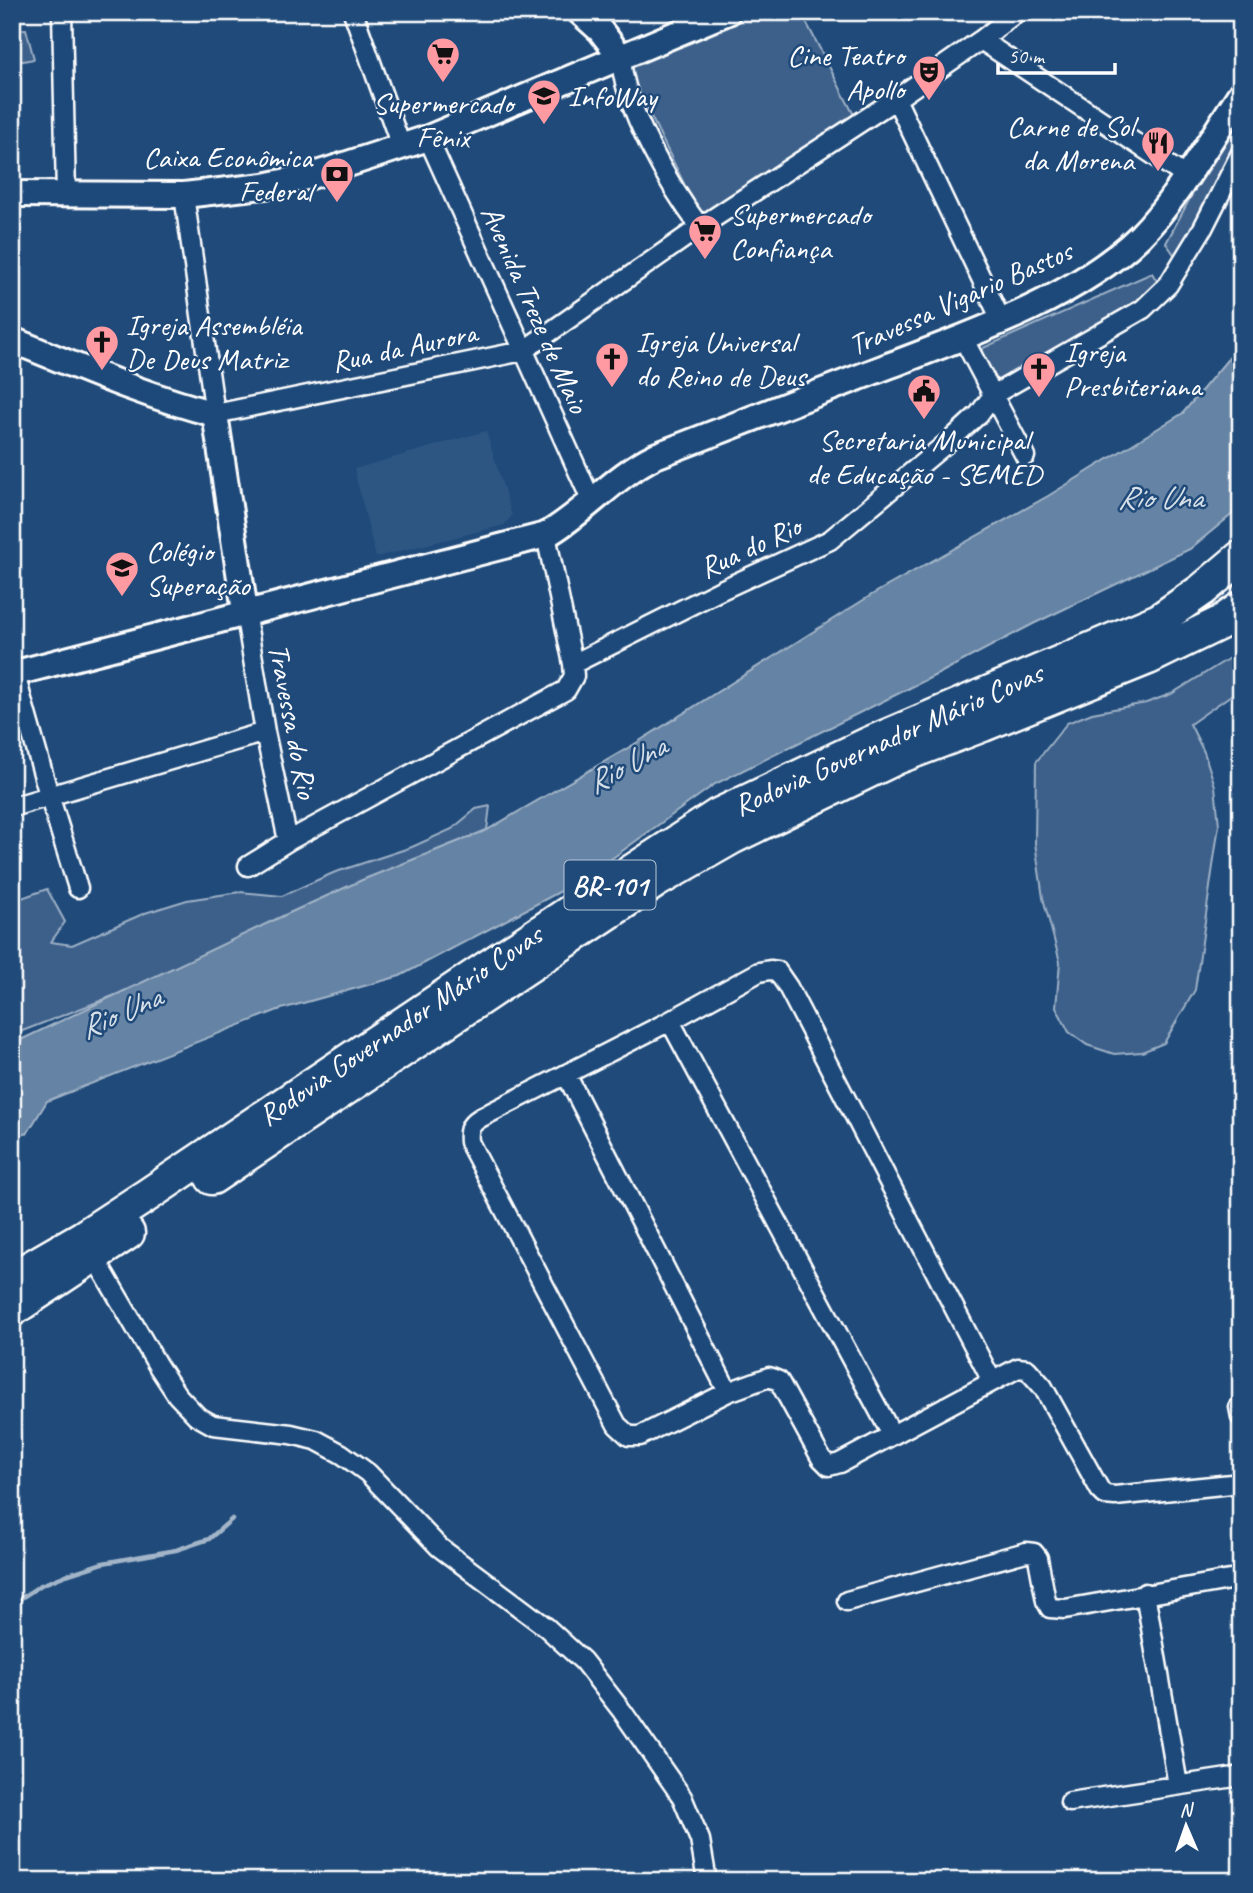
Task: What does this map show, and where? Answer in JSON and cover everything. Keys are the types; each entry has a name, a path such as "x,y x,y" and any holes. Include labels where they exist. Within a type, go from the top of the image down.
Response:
{"highway":[{"name":"Rodovia Governador Mário Covas","path":"12,1278 135,1203 718,815 870,743 1159,620 1202,590 1241,557"},
{"name":"Rodovia Governador Mário Covas","path":"12,1310 656,881 733,837 896,758 1147,658 1220,623 1241,608"}],"main road":[{"path":"580,12 600,30 621,57"},
{"path":"12,194 184,195 264,186 312,176 428,138 728,12"},
{"name":"Travessa Vigario Bastos","path":"13,670 545,535 567,523 635,466 655,456 963,338 1073,286 1116,258 1157,217 1241,93"},
{"path":"12,340 180,405 215,414 245,611"}],"street":[{"path":"62,12 66,195"},
{"path":"353,12 401,146"},
{"path":"523,351 700,227 896,99 1017,12"},
{"path":"981,40 1185,176"},
{"path":"621,57 622,74 641,123 676,191 700,227"},
{"path":"896,99 1001,320"},
{"name":"Avenida Treze de Maio","path":"428,138 592,502"},
{"path":"993,395 1143,309 1168,285 1203,228 1241,153"},
{"path":"184,195 215,414"},
{"path":"963,338 1025,456"},
{"name":"Rua da Aurora","path":"215,414 523,351"},
{"name":"Rua do Rio","path":"573,664 721,590 830,540 954,438 979,414 993,395"},
{"path":"248,866 288,841 566,690 574,676 573,664 545,535"},
{"name":"Travessa do Rio","path":"245,611 265,732 288,841"},
{"path":"13,670 78,888"},
{"path":"12,807 265,732"},
{"path":"992,1381 795,999 777,971 759,972 472,1123 468,1130 469,1142 617,1425 628,1436 640,1436 729,1392 769,1377 779,1381 821,1458 829,1466 840,1463 1018,1368 1027,1369 1035,1376 1105,1494 1115,1496 1241,1483"},
{"path":"670,1021 892,1435"},
{"path":"566,1074 729,1392"},
{"path":"94,1256 158,1366 177,1395 197,1416 213,1425 291,1434 316,1440 342,1454 368,1474 439,1547 546,1627 583,1661 622,1711 682,1797 699,1840 708,1881"},
{"path":"847,1601 1026,1552 1034,1553 1038,1558 1046,1601 1050,1608 1065,1609 1241,1578"},
{"path":"1145,1593 1178,1785"},
{"path":"1070,1802 1241,1776"}],"shaded area":[{"path":"751,12 801,12 856,119 700,216 627,68"},
{"path":"26,29 34,59 12,63 12,30"},
{"path":"1236,113 1241,117 1241,146 1180,263 1166,243"},
{"path":"1152,273 1164,293 997,389 977,356 983,348"},
{"path":"486,431 512,516 504,525 376,557 354,469"},
{"path":"1241,651 1241,688 1190,724 1204,752 1215,786 1219,825 1195,990 1164,1043 1142,1052 1114,1054 1087,1045 1069,1032 1056,1007 1060,962 1043,898 1035,843 1036,762 1067,723 1092,713 1146,703 1171,694"},
{"path":"490,806 487,830 377,875 118,994 12,1035 12,896 19,899 47,889 65,922 51,942 72,945 145,913 187,900 240,892 282,896 333,873 412,847 452,829 476,809"}],"water":[{"name":"Rio Una","path":"1241,343 1241,507 1190,549 1033,624 715,784 582,880 400,976 278,1010 47,1101 27,1134 12,1131 12,1044 362,880 487,830 633,745 873,594 1048,496 1183,413"}],"waterway":[{"path":"12,1604 41,1585 66,1575 103,1563 176,1550 209,1539 232,1519"}],"place":[{"name":"Supermercado Fênix","path":"443,84"},
{"name":"Cine Teatro Apollo","path":"929,102"},
{"name":"InfoWay","path":"544,126"},
{"name":"Carne de Sol da Morena","path":"1158,173"},
{"name":"Caixa Econômica Federal","path":"337,204"},
{"name":"Supermercado Confiança","path":"705,261"},
{"name":"Igreja Assembléia De Deus Matriz","path":"102,372"},
{"name":"Igreja Universal do Reino de Deus","path":"612,389"},
{"name":"Igreja Presbiteriana","path":"1039,399"},
{"name":"Secretaria Municipal de Educação - SEMED","path":"924,421"},
{"name":"Colégio Superação","path":"122,598"}]}
